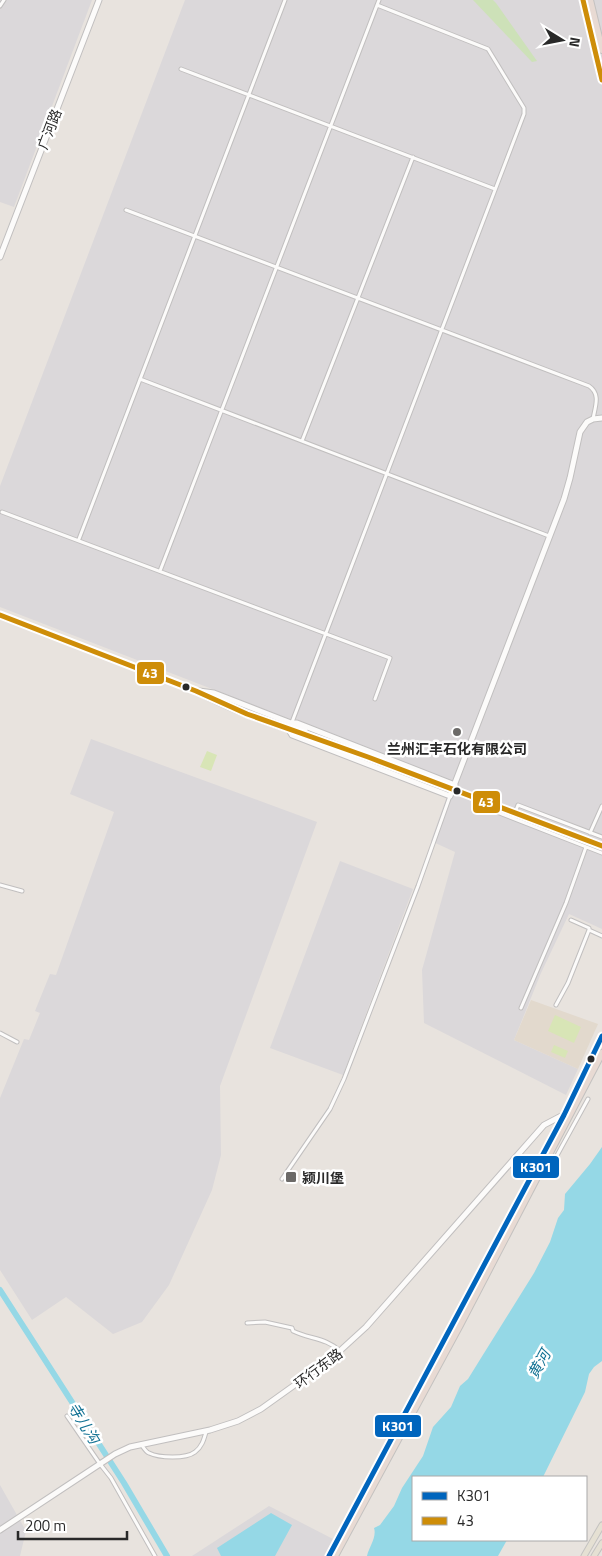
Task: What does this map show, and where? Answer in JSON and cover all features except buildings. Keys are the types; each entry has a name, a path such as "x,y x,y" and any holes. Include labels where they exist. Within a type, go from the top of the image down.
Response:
{"highway":[{"path":"583,0 602,80"},
{"path":"590,0 602,50"},
{"path":"335,1556 460,1326 543,1165 602,1036"},
{"path":"329,1556 567,1114 602,1053"}],"main road":[{"path":"584,1556 602,1525"},
{"path":"594,1556 602,1543"}],"street":[{"path":"0,6 4,0"},
{"name":"广河路","path":"0,256 99,0"},
{"path":"78,539 285,0"},
{"path":"160,571 379,0"},
{"path":"377,5 485,47 490,51 524,108 524,114 289,730 292,735 450,796"},
{"path":"181,69 495,189"},
{"path":"302,441 413,157"},
{"path":"126,210 589,386 594,389 597,398 592,419"},
{"path":"140,379 550,536"},
{"path":"282,1179 330,1109 344,1079 550,536 569,483 582,427 592,419 602,418"},
{"path":"2,512 390,658 375,699"},
{"path":"0,615 196,691 212,700 289,730 335,745 602,846"},
{"path":"196,691 214,693 291,723 335,745"},
{"path":"291,723 297,722 455,785"},
{"path":"478,805 602,853"},
{"path":"513,818 518,805 602,837"},
{"path":"590,832 602,806"},
{"path":"521,1008 566,903 586,847"},
{"path":"0,886 22,891"},
{"path":"572,920 602,936"},
{"path":"556,1005 568,983 589,930"},
{"path":"0,1033 17,1042"},
{"path":"543,1165 555,1159 588,1099"},
{"name":"环行东路","path":"0,1530 115,1454 141,1444 206,1431 238,1421 261,1409 340,1352 366,1328 544,1126 567,1114"},
{"path":"247,1323 265,1322 292,1328 297,1333 333,1344 340,1352"},
{"path":"67,1416 111,1478 154,1556"},
{"path":"141,1444 149,1453 187,1457 197,1451 206,1431"}],"shaded area":[{"path":"0,0 92,0 14,207 0,202"},
{"path":"185,0 602,0 602,929 569,914 541,973 514,1040 578,1069 566,1095 424,1023 422,970 455,852 431,841 452,782 0,607 0,486"},
{"path":"91,739 317,822 220,1086 221,1155 212,1190 169,1285 142,1322 113,1334 66,1297 32,1320 0,1270 0,1098 24,1039 29,1040 40,1013 35,1011 50,974 56,975 114,812 70,794"},
{"path":"340,861 413,889 343,1075 270,1048"},
{"path":"531,1000 598,1024 578,1069 514,1040"},
{"path":"0,1485 26,1531 20,1556 0,1556"},
{"path":"269,1506 333,1539 324,1556 192,1556"}],"green space":[{"path":"473,0 493,0 537,61 532,62"},
{"path":"207,751 217,755 211,771 200,767"},
{"path":"555,1015 581,1027 574,1043 548,1031"},
{"path":"554,1045 568,1051 565,1058 551,1052"}],"water":[{"name":"黄河","path":"602,1147 602,1361 589,1374 585,1392 543,1476 412,1476 412,1541 506,1541 498,1556 367,1556 374,1538 374,1528 380,1525 394,1506 402,1488 423,1456 433,1427 451,1407 460,1386 468,1379 534,1273 550,1242 558,1218 564,1210 565,1194"},
{"path":"271,1513 292,1525 275,1556 221,1556 217,1548"}],"waterway":[{"name":"寺儿沟","path":"0,1290 124,1483 167,1556"}],"transit line":[{"name":"43","path":"583,0 602,80"},
{"name":"43","path":"0,615 196,691 247,714 368,757 602,846"},
{"name":"K301","path":"329,1556 564,1115 602,1036"}],"place":[{"name":"兰州汇丰石化有限公司","path":"457,732"},
{"name":"颍川堡","path":"291,1177"}]}
